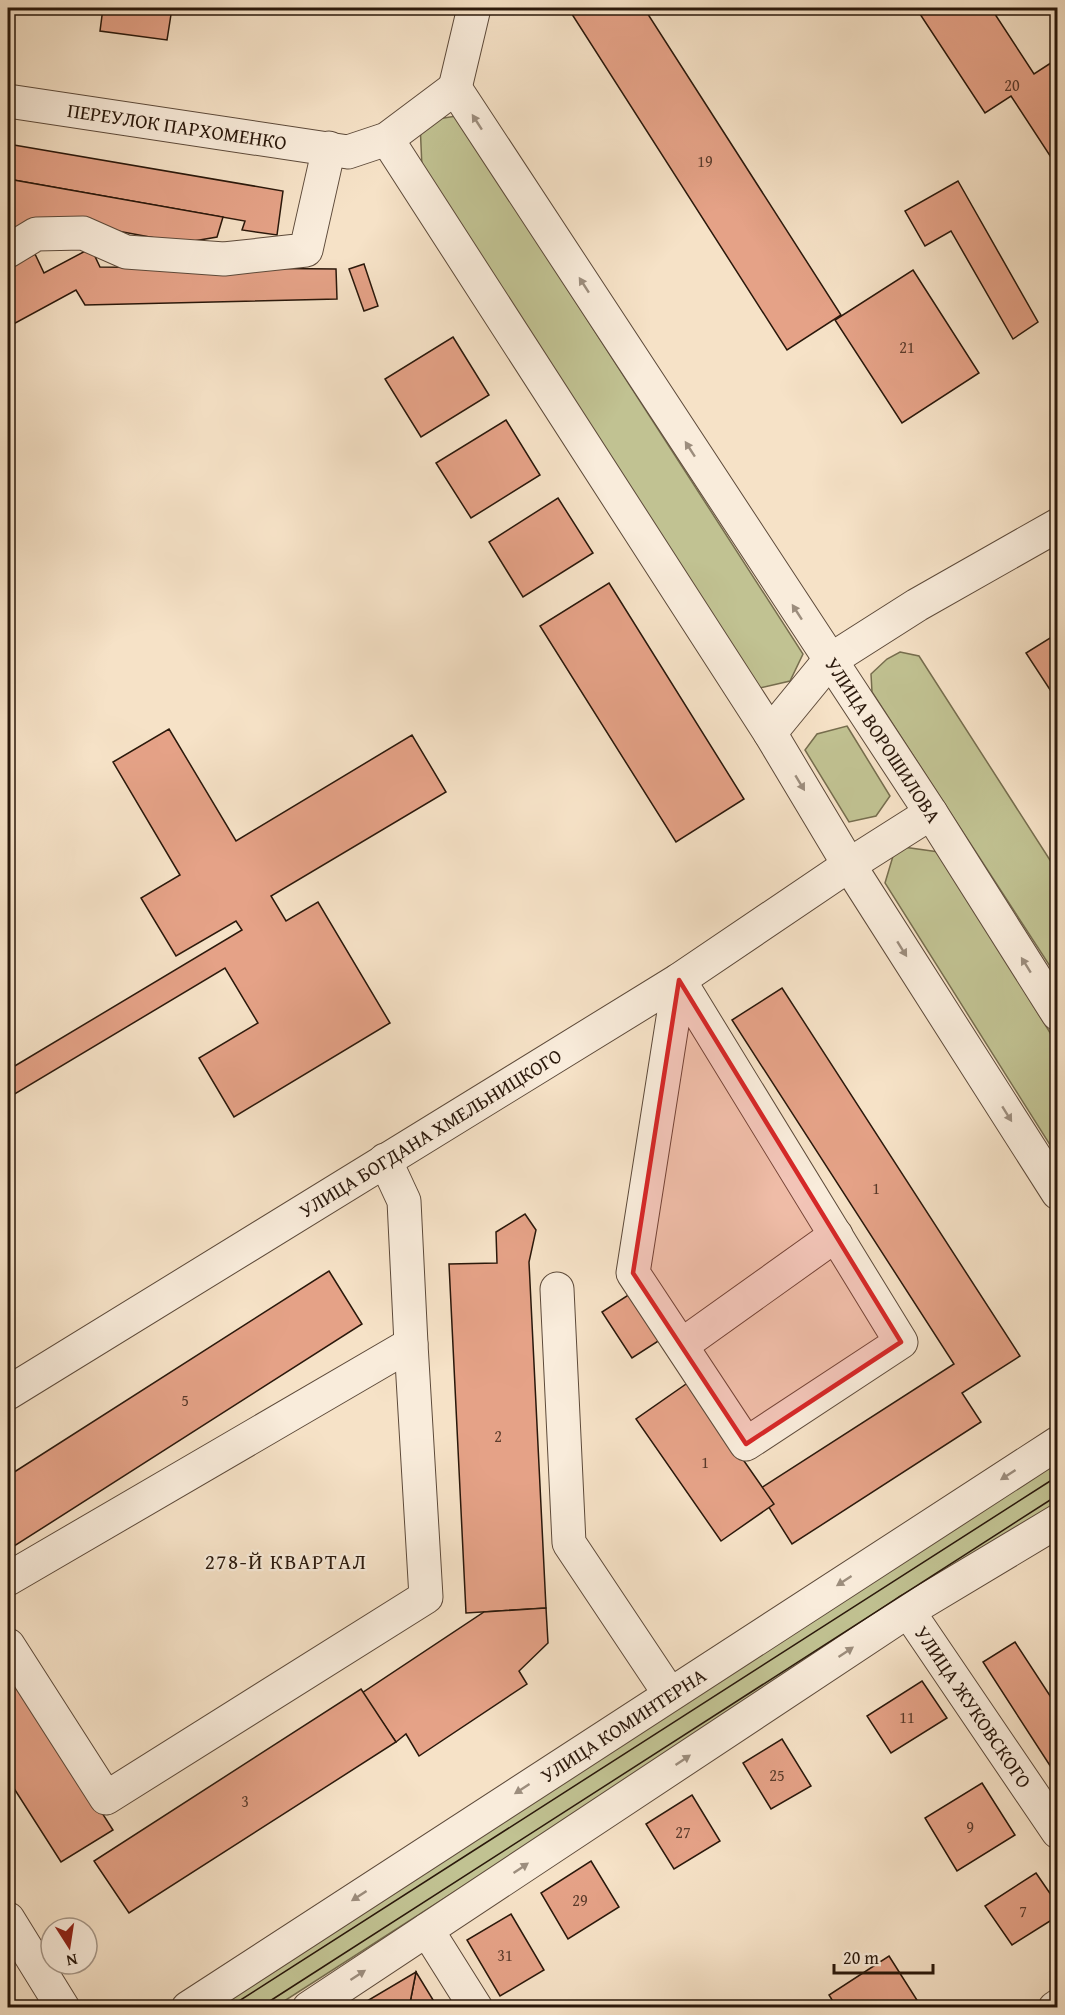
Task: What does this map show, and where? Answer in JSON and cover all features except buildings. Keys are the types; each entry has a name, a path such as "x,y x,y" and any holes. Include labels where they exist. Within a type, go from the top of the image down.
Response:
{"street":[{"path":"8,251 36,234 83,233 126,252 224,260 306,250 338,150 387,139 455,88 474,8"},
{"path":"455,88 829,661 770,733"},
{"name":"ПЕРЕУЛОК ПАРХОМЕНКО","path":"8,101 338,150"},
{"path":"387,139 770,733 849,865 1058,1193"},
{"name":"УЛИЦА ВОРОШИЛОВА","path":"1058,525 916,605 829,661 931,813 1058,1014"},
{"name":"УЛИЦА БОГДАНА ХМЕЛЬНИЦКОГО","path":"8,1393 679,980 849,865 931,813"},
{"path":"679,980 901,1342 746,1444 633,1273 679,980"},
{"path":"8,1645 106,1798 426,1597 404,1201 385,1160"},
{"path":"682,1345 836,1235"},
{"path":"557,1289 569,1543 669,1694"},
{"path":"8,1579 411,1344"},
{"name":"УЛИЦА КОМИНТЕРНА","path":"188,2007 1058,1443"},
{"path":"309,2007 908,1611 1058,1521"},
{"name":"УЛИЦА ЖУКОВСКОГО","path":"908,1611 1058,1832"},
{"path":"8,1919 63,2007"},
{"path":"427,1930 476,2007"}],"highlighted area":[{"path":"679,980 901,1342 746,1444 633,1273"}],"green space":[{"path":"456,116 803,654 790,681 760,688 422,168 420,122"},
{"path":"900,652 919,656 1057,871 1057,977 872,692 871,674 887,659"},
{"path":"847,726 890,796 876,816 849,822 805,750 817,734"},
{"path":"896,846 939,852 1057,1044 1057,1156 885,883"},
{"path":"1057,1460 1057,1505 275,2007 205,2008"}],"tram line":[{"path":"228,2008 1058,1476"},
{"path":"259,2008 1058,1495"}],"district":[{"name":"278-Й КВАРТАЛ","path":"286,1562"}]}
